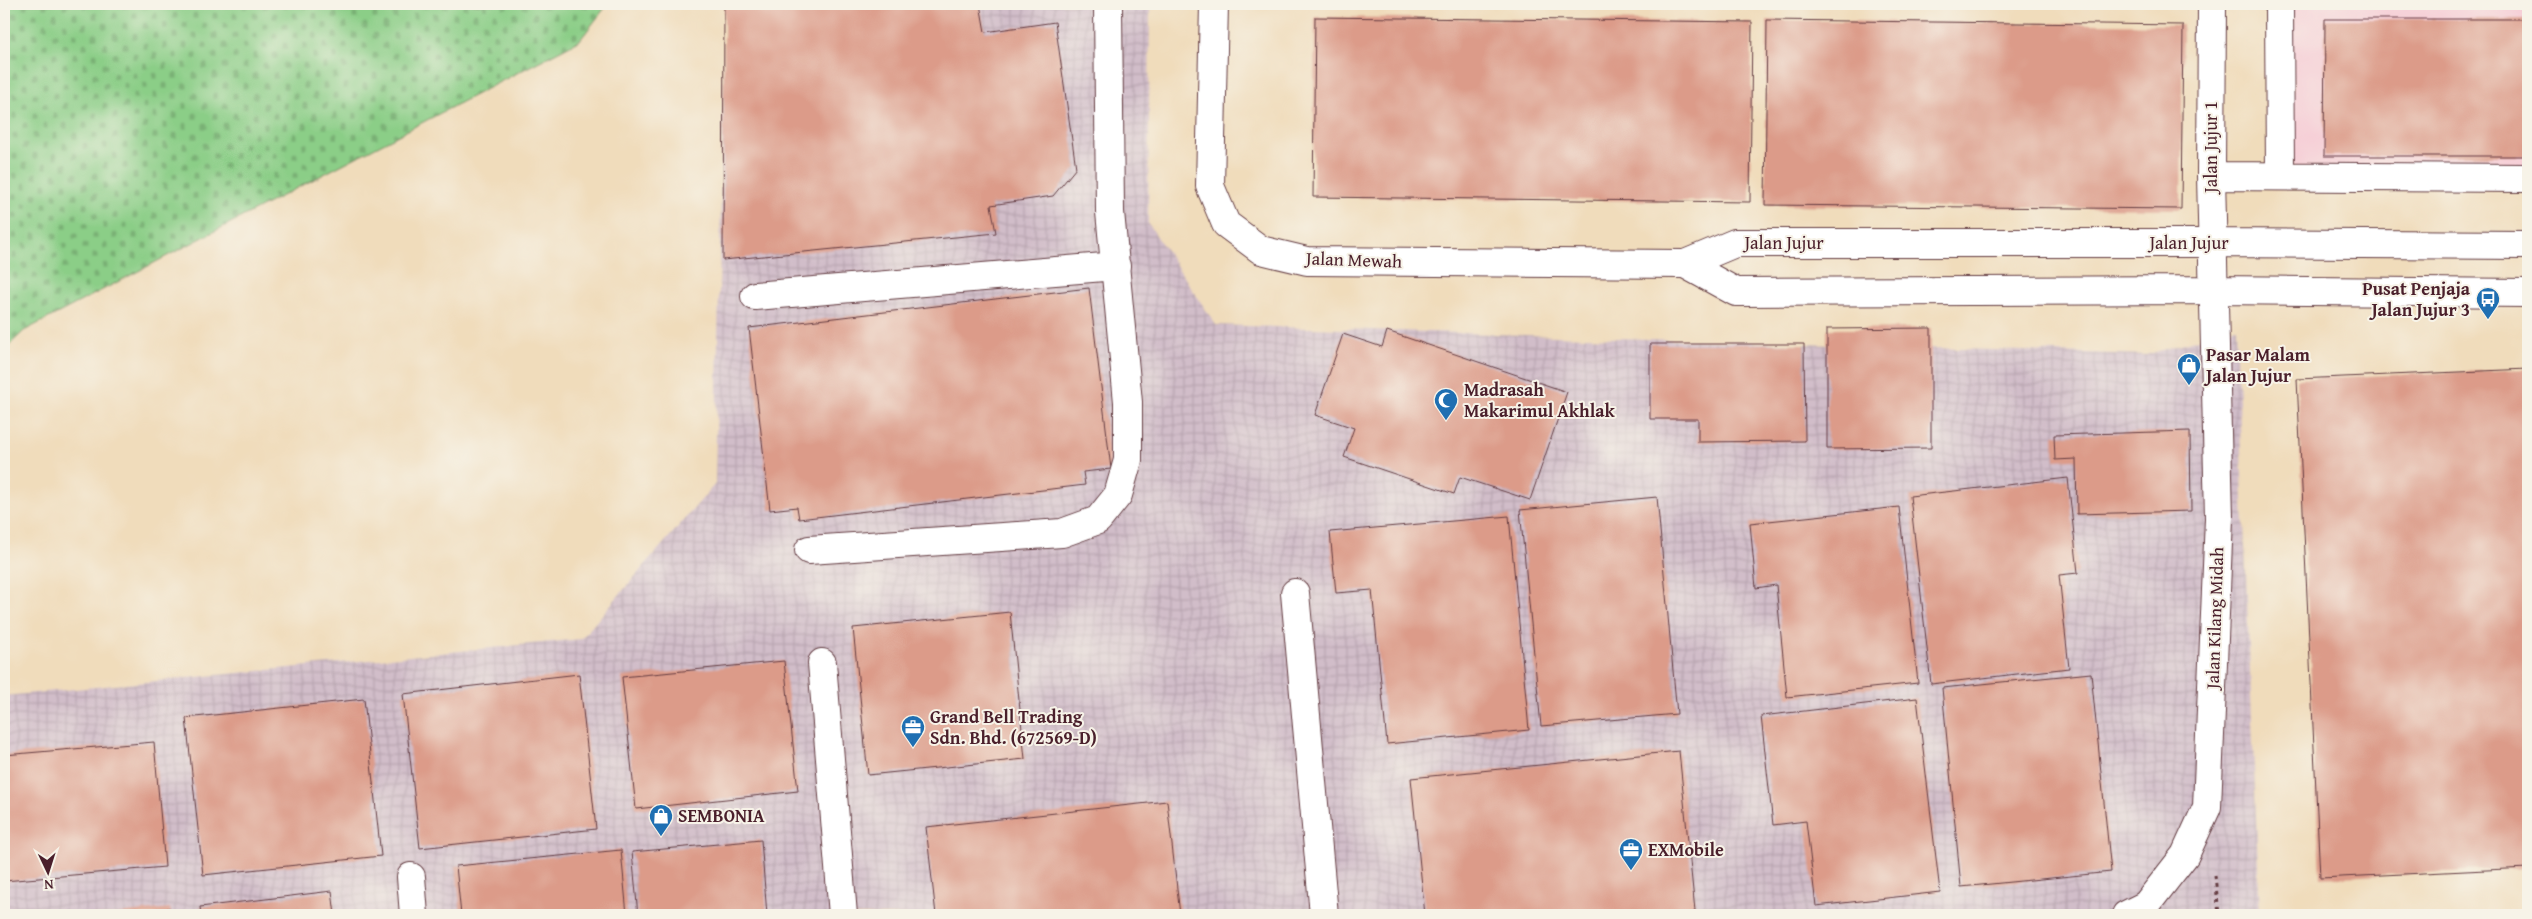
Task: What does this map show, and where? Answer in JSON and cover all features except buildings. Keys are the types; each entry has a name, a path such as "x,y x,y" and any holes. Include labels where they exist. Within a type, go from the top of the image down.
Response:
{"street":[{"path":"809,550 1062,533 1098,520 1118,495 1128,460 1128,402 1110,212 1108,4"},
{"name":"Jalan Mewah","path":"1214,4 1210,186 1226,224 1261,250 1307,261 1685,264"},
{"name":"Jalan Jujur 1","path":"2212,4 2210,176 2213,290"},
{"path":"2279,4 2280,176"},
{"path":"2210,176 2528,178"},
{"name":"Jalan Jujur","path":"1685,264 1735,243 2528,245"},
{"path":"1685,264 1736,292 2213,290 2528,293"},
{"path":"755,296 1116,266"},
{"name":"Jalan Kilang Midah","path":"2126,915 2146,905 2185,856 2207,807 2219,518 2213,290"},
{"path":"1295,593 1324,915"},
{"path":"822,663 843,915"},
{"path":"410,877 414,915"}],"shaded area":[{"path":"725,4 1150,4 1148,223 1216,325 2146,355 2236,327 2260,915 4,915 4,696 581,639 715,484"},
{"path":"2293,4 2528,4 2528,170 2293,169"}],"green space":[{"path":"4,4 608,4 580,40 24,331 4,350"}],"place":[{"name":"Pusat Penjaja Jalan Jujur 3","path":"2488,320"},
{"name":"Pasar Malam Jalan Jujur","path":"2189,386"},
{"name":"Madrasah Makarimul Akhlak","path":"1446,421"},
{"name":"Grand Bell Trading Sdn. Bhd. (672569-D)","path":"913,748"},
{"name":"SEMBONIA","path":"661,837"},
{"name":"EXMobile","path":"1631,871"}]}
